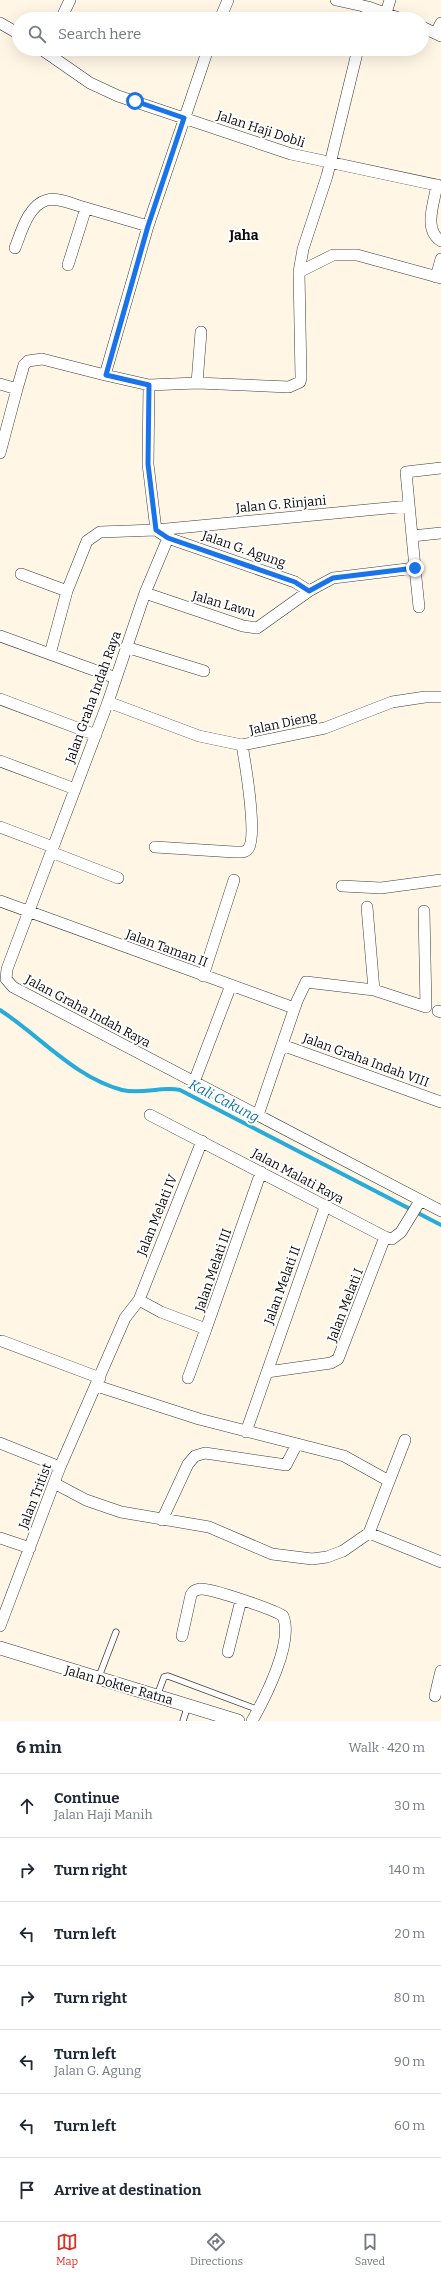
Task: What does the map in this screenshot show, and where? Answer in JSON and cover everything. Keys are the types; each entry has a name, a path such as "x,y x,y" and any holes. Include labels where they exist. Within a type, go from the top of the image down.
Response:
{"street":[{"path":"64,12 70,0"},
{"path":"223,12 228,0"},
{"path":"336,0 382,12"},
{"path":"386,12 390,0"},
{"path":"367,12 368,8"},
{"path":"0,23 12,30"},
{"path":"429,30 438,35 441,23"},
{"name":"Jalan Haji Dobli","path":"52,56 76,75 100,89 280,151 330,164 439,186"},
{"path":"106,375 148,226 206,56"},
{"path":"0,453 24,365 28,361 35,359 149,385 197,383 289,387 300,382 299,272 303,249 330,164 356,56"},
{"path":"439,186 430,228 435,237 441,241"},
{"path":"16,248 29,215 40,204 47,200 56,200 148,226"},
{"path":"68,265 86,208"},
{"path":"299,272 333,256 357,255 438,278 441,259"},
{"path":"197,383 201,332"},
{"path":"0,384 17,390"},
{"path":"149,385 148,464 156,530 168,538"},
{"path":"419,607 406,472 441,468"},
{"name":"Jalan G. Rinjani","path":"50,654 66,591 87,541 100,532 156,530 409,506"},
{"path":"412,536 441,533"},
{"name":"Jalan G. Agung","path":"168,538 295,582 309,591"},
{"name":"Jalan Graha Indah Raya","path":"168,538 145,593 108,702 52,849 30,912 7,969 6,978 13,987 258,1115 417,1205 441,1211"},
{"path":"309,591 333,578 415,568"},
{"path":"21,574 66,591"},
{"name":"Jalan Lawu","path":"145,593 243,626 257,628 309,591"},
{"path":"0,636 116,678"},
{"path":"126,647 204,671"},
{"name":"Jalan Dieng","path":"108,702 199,736 242,745 325,728 392,702 425,697 441,697"},
{"path":"0,699 96,735"},
{"path":"155,847 234,852 243,852 248,849 251,843 251,805 242,745"},
{"path":"0,761 75,789"},
{"path":"0,827 118,878"},
{"path":"203,976 234,880"},
{"path":"342,886 381,888 441,880"},
{"name":"Jalan Taman II","path":"0,901 294,1008"},
{"path":"367,907 374,990"},
{"path":"258,1115 294,1008 306,982 374,990 426,1007 424,911"},
{"path":"194,1082 231,985"},
{"name":"Jalan Graha Indah VIII","path":"282,1045 441,1102"},
{"name":"Jalan Malati Raya","path":"150,1115 202,1140 325,1207 386,1237"},
{"name":"Jalan Melati IV","path":"99,1382 125,1318 139,1300 202,1140"},
{"name":"Jalan Melati III","path":"139,1300 161,1312 206,1329 261,1172"},
{"path":"386,1237 392,1239 401,1232 417,1205"},
{"name":"Jalan Melati II","path":"246,1432 325,1207"},
{"name":"Jalan Melati I","path":"267,1372 331,1363 338,1359 386,1237"},
{"path":"188,1378 206,1329"},
{"path":"2,1341 99,1382 199,1419 344,1456 389,1481"},
{"name":"Jalan Tritist","path":"0,1626 60,1467 99,1382"},
{"path":"54,1483 86,1500 121,1512 209,1527 266,1552 312,1559 327,1558 343,1551 369,1533 405,1440"},
{"path":"0,1443 60,1467"},
{"path":"162,1520 188,1464 195,1456 205,1453 286,1465 297,1444"},
{"path":"369,1533 441,1562"},
{"path":"0,1538 30,1548"},
{"path":"182,1636 191,1596 194,1591 206,1589 279,1613 286,1621 282,1652 271,1684 259,1710 252,1721"},
{"path":"228,1652 241,1600"},
{"name":"Jalan Dokter Ratna","path":"0,1648 238,1721"},
{"path":"435,1696 441,1671"}],"lane":[{"path":"98,1679 116,1632"},
{"path":"157,1696 164,1677 168,1676 259,1710"},
{"path":"183,1721 188,1705"}],"waterway":[{"name":"Kali Cakung","path":"0,1010 15,1020 58,1055 88,1076 122,1090 137,1092 166,1089 180,1090 441,1225"}],"district":[{"name":"Jaha","path":"244,235"}],"route":[{"path":"135,101 184,118 148,226 129,297 110,355 106,375 149,385 148,464 156,530 168,538 295,582 309,591 333,578 415,568"}]}
